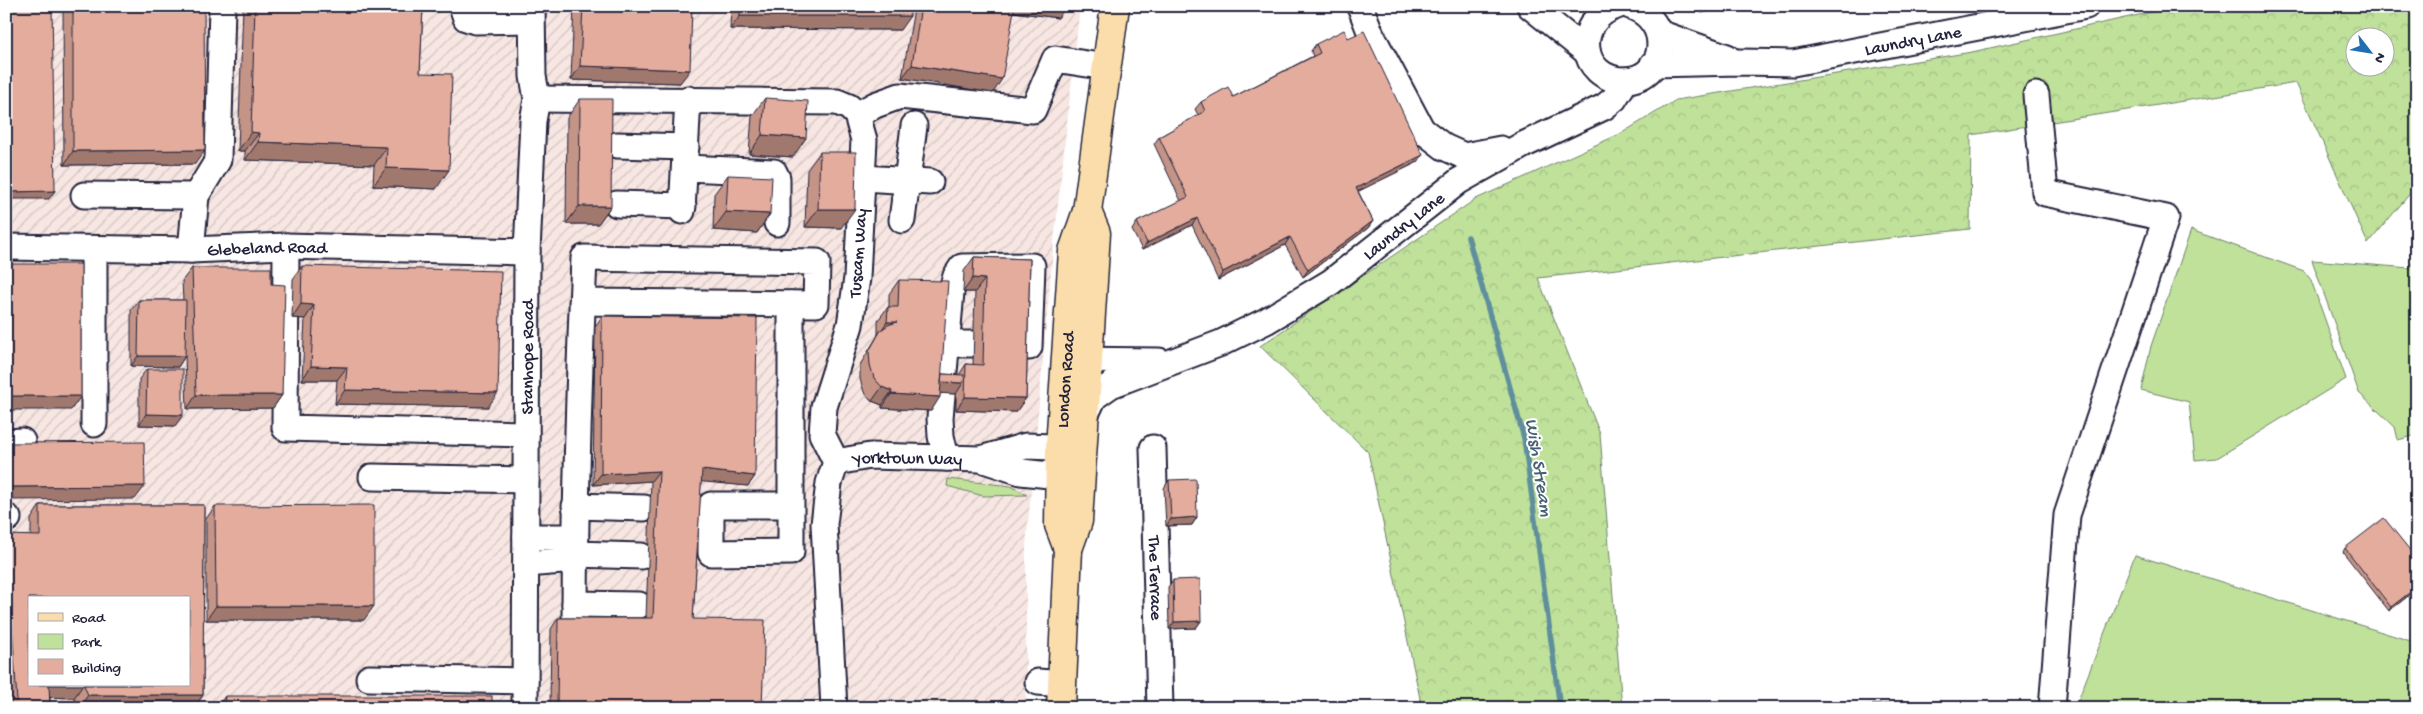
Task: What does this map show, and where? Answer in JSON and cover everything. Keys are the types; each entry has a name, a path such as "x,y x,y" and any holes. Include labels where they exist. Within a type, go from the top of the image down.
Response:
{"main road":[{"name":"London Road","path":"1054,691 1068,549 1059,525 1071,477 1077,360 1073,251 1087,210 1115,6"},
{"name":"London Road","path":"1072,448 1086,414 1077,360"}],"street":[{"path":"191,250 196,196 218,160 222,6"},
{"path":"462,6 466,18 475,21 531,13"},
{"path":"1360,6 1371,34 1422,130 1444,146 1464,156 1523,145"},
{"path":"1530,6 1587,52"},
{"path":"1546,6 1555,11 1611,10 1648,15 1659,33 1658,55 1646,72 1626,80 1613,78 1602,73 1593,64 1587,52 1586,42 1611,10"},
{"name":"Laundry Lane","path":"1653,64 1793,62 2086,6"},
{"name":"Stanhope Road","path":"525,708 527,252 533,121 537,98 533,76 531,13"},
{"name":"Laundry Lane","path":"1659,33 1739,62"},
{"path":"537,98 837,102 849,107 857,115 875,105 900,96 1033,110 1055,59 1106,66"},
{"name":"Laundry Lane","path":"1086,414 1094,397 1111,385 1221,343 1266,321 1331,282 1459,181 1523,145 1604,107 1614,99 1626,80"},
{"path":"2036,95 2045,193 2166,218 2067,515 2052,708"},
{"path":"617,204 682,209 688,99"},
{"name":"Tuscam Way","path":"836,462 822,434 824,407 850,325 857,278 864,140 857,115"},
{"path":"902,220 919,181 914,126"},
{"path":"616,145 774,172 777,178 777,222"},
{"path":"862,178 919,181"},
{"path":"84,195 196,196"},
{"path":"286,246 285,428 526,434"},
{"name":"Glebeland Road","path":"6,247 94,250 191,250 286,246 527,252"},
{"path":"94,250 94,424"},
{"path":"582,302 816,304 817,262 584,258 582,302 575,506 575,615 639,606"},
{"path":"946,458 941,436 940,418 940,347 951,292 956,276 962,267 1032,266 1029,347 1018,347"},
{"path":"791,304 791,505"},
{"path":"940,347 974,344"},
{"name":"Laundry Lane","path":"1077,360 1172,361"},
{"name":"Yorktown Way","path":"981,459 1026,446 1072,448"},
{"name":"The Terrace","path":"1153,448 1160,708"},
{"name":"Yorktown Way","path":"836,462 870,456 981,459 1021,472 1071,477"},
{"path":"834,708 824,524 829,483 836,462"},
{"path":"372,477 526,480"},
{"path":"575,506 644,508"},
{"path":"526,537 575,550 641,556"},
{"path":"526,564 575,550"},
{"path":"369,678 525,681"}],"shaded area":[{"path":"6,6 1080,6 1053,250 1026,546 1026,708 6,708"}],"green space":[{"path":"2179,6 2417,6 2417,185 2368,244 2296,83 1971,135 1970,229 1538,278 1600,434 1622,708 1422,708 1368,452 1260,346 1476,199 1622,133 1676,100 1972,52"},
{"path":"2191,230 2304,271 2311,280 2346,379 2217,458 2195,460 2189,402 2141,390 2151,346"},
{"path":"2417,246 2417,435 2398,440 2395,427 2359,393 2312,260 2410,268"},
{"path":"948,479 1011,486 1027,495 983,496 947,486"},
{"path":"2135,555 2417,643 2417,708 2075,708"}],"building":[{"path":"6,6 52,6 55,191 6,192"},
{"path":"73,6 204,6 205,150 73,151"},
{"path":"255,6 423,6 420,73 452,74 449,170 386,168 387,147 258,142 259,133 251,132"},
{"path":"583,6 692,6 690,70 580,66"},
{"path":"740,6 910,6 910,16 740,16"},
{"path":"921,6 992,6 1014,10 1002,79 912,65"},
{"path":"1344,30 1348,38 1364,31 1423,155 1356,188 1373,221 1308,270 1290,237 1223,272 1197,218 1147,243 1137,222 1188,197 1159,137 1205,111 1201,102 1228,87 1233,97 1320,53 1316,44"},
{"path":"765,98 808,101 806,138 762,135"},
{"path":"580,99 612,99 611,206 579,206"},
{"path":"820,152 856,152 855,209 818,209"},
{"path":"728,175 772,177 770,214 726,212"},
{"path":"974,257 1030,259 1026,398 965,397 966,364 983,365 985,279 973,278"},
{"path":"6,264 81,264 81,396 6,396"},
{"path":"302,266 501,271 498,393 345,390 347,367 311,366 314,305 301,304"},
{"path":"192,268 271,268 271,284 285,285 282,395 196,395"},
{"path":"899,280 948,281 940,397 891,394 892,391 882,387 874,378 870,365 869,351 881,330 897,322 887,322 888,307 898,307"},
{"path":"139,300 186,300 185,356 138,356"},
{"path":"602,316 757,318 755,476 702,470 693,619 765,620 762,708 557,708 558,618 653,618 659,471 601,474"},
{"path":"147,369 183,369 183,415 146,414"},
{"path":"942,374 964,375 963,383 941,382"},
{"path":"144,442 145,486 6,487 6,443"},
{"path":"1196,479 1197,517 1171,519 1169,480"},
{"path":"40,505 204,505 203,695 88,695 84,686 190,686 190,596 28,596 28,686 49,686 50,708 6,708 6,700 17,701 12,624 6,624 6,535 40,536"},
{"path":"374,505 374,606 216,606 215,506"},
{"path":"2384,518 2417,559 2417,587 2391,607 2345,548"},
{"path":"1200,579 1201,621 1174,622 1173,580"},
{"path":"225,696 492,696 492,708 224,708"},
{"path":"1940,701 1941,708 1847,708 1847,706"}],"waterway":[{"name":"Wish Stream","path":"1468,237 1524,438 1560,708"}]}
